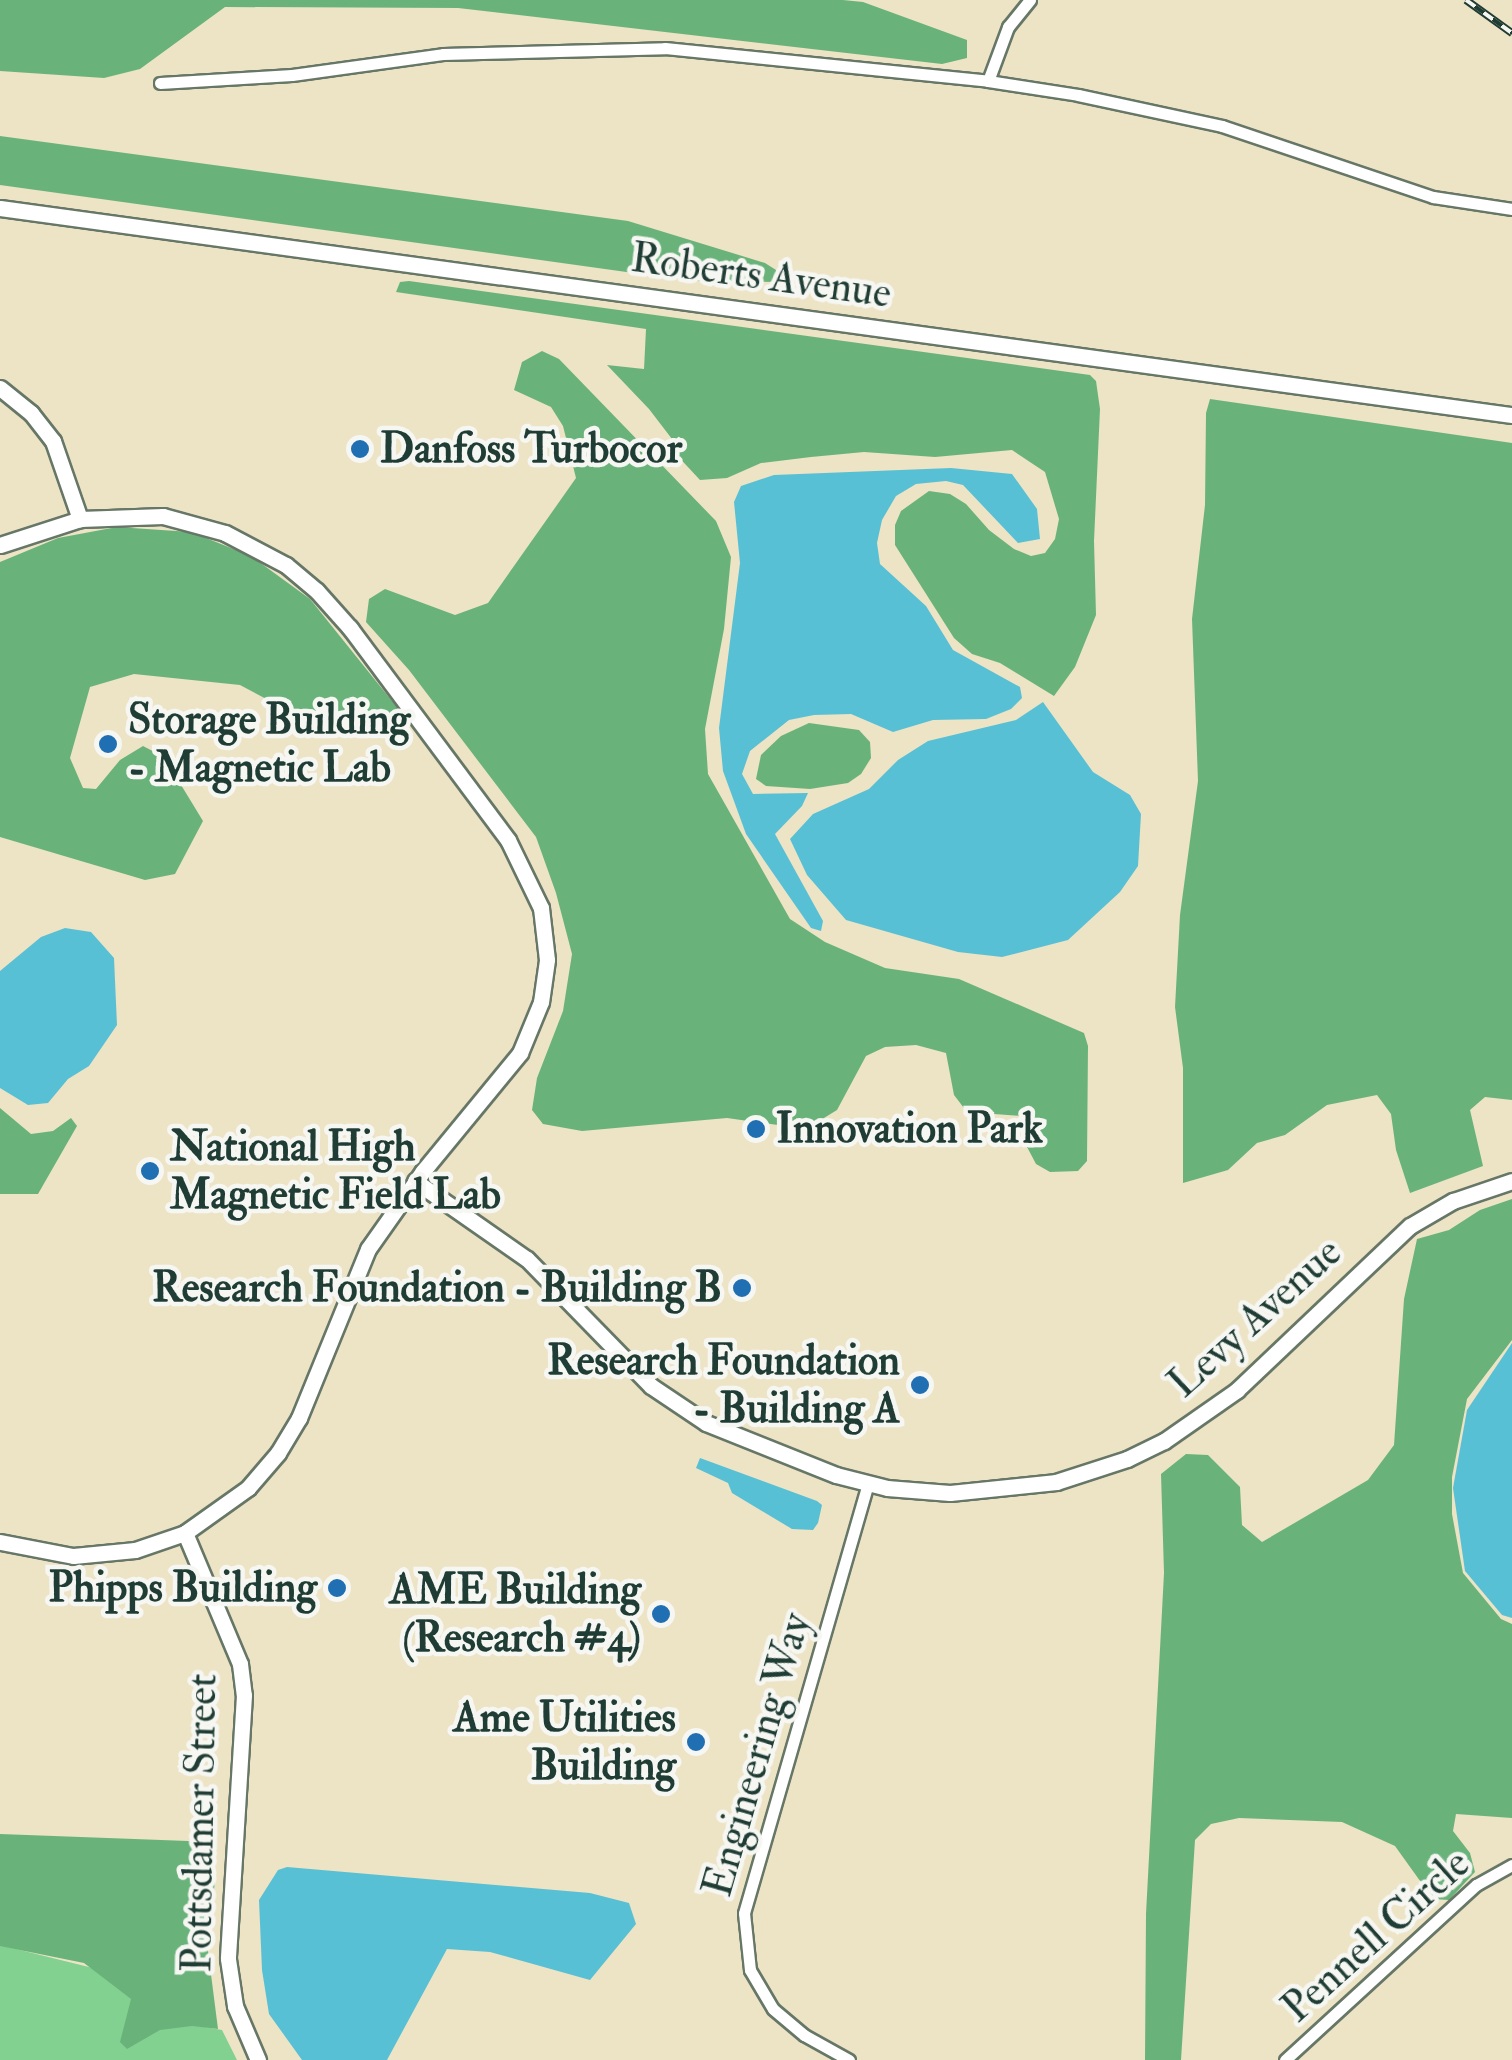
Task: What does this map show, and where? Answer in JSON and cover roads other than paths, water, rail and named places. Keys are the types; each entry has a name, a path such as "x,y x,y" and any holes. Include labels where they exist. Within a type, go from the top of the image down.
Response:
{"street":[{"path":"988,81 1008,27 1030,0"},
{"path":"160,83 292,75 443,54 665,48 988,81 1222,126 1433,198 1512,209"},
{"name":"Roberts Avenue","path":"0,208 1512,415"},
{"path":"0,388 31,413 52,438 65,464 80,519"},
{"path":"0,545 80,519 132,514 203,526 253,546 296,574 350,628 527,871 541,908 547,960 534,1024 500,1080 414,1182 368,1249 307,1401 278,1454 224,1508 185,1533 136,1550 73,1556 0,1542"},
{"name":"Levy Avenue","path":"414,1182 528,1259 574,1302 619,1355 683,1409 735,1438 868,1483 910,1490 988,1493 1056,1482 1127,1459 1191,1425 1237,1390 1410,1226 1453,1201 1512,1181"},
{"name":"Engineering Way","path":"849,2060 804,2035 773,2009 750,1970 744,1920 750,1884 868,1483"},
{"name":"Pottsdamer Street","path":"185,1533 240,1664 244,1694 229,1971 234,2006 258,2060"},
{"name":"Pennell Circle","path":"1286,2060 1476,1885 1512,1865"}],"water":[{"path":"951,468 1012,474 1037,509 1040,539 1018,543 963,485 946,481 916,484 896,496 882,520 877,543 880,564 926,606 953,650 1020,687 1022,698 1011,709 986,719 933,720 893,732 851,714 814,715 789,720 750,751 742,774 753,794 808,793 802,806 775,834 823,921 821,931 811,928 746,834 723,771 719,728 740,563 734,502 741,486 774,475"},
{"path":"1043,702 1093,772 1130,795 1141,814 1138,866 1120,892 1068,940 1002,957 958,952 846,920 807,875 790,839 813,814 869,789 898,760 928,741 1016,720"},
{"path":"65,928 91,932 114,958 117,1025 89,1066 68,1079 48,1103 28,1105 0,1088 0,971 41,937"},
{"path":"1512,1343 1512,1618 1502,1615 1465,1571 1453,1488 1467,1410"},
{"path":"700,1458 817,1501 822,1505 818,1523 813,1530 792,1529 732,1493 728,1483 696,1468"},
{"path":"287,1867 590,1893 629,1903 636,1924 590,1980 490,1952 447,1949 387,2060 302,2060 269,2014 262,1970 259,1900 278,1870"}],"railway":[{"path":"1466,0 1512,33"}],"place":[{"name":"Danfoss Turbocor","path":"360,449"},
{"name":"Storage Building - Magnetic Lab","path":"108,744"},
{"name":"Innovation Park","path":"756,1129"},
{"name":"National High Magnetic Field Lab","path":"150,1171"},
{"name":"Research Foundation - Building B","path":"742,1288"},
{"name":"Research Foundation - Building A","path":"920,1385"},
{"name":"Phipps Building","path":"337,1588"},
{"name":"AME Building (Research #4)","path":"661,1614"},
{"name":"Ame Utilities Building","path":"696,1742"}]}
